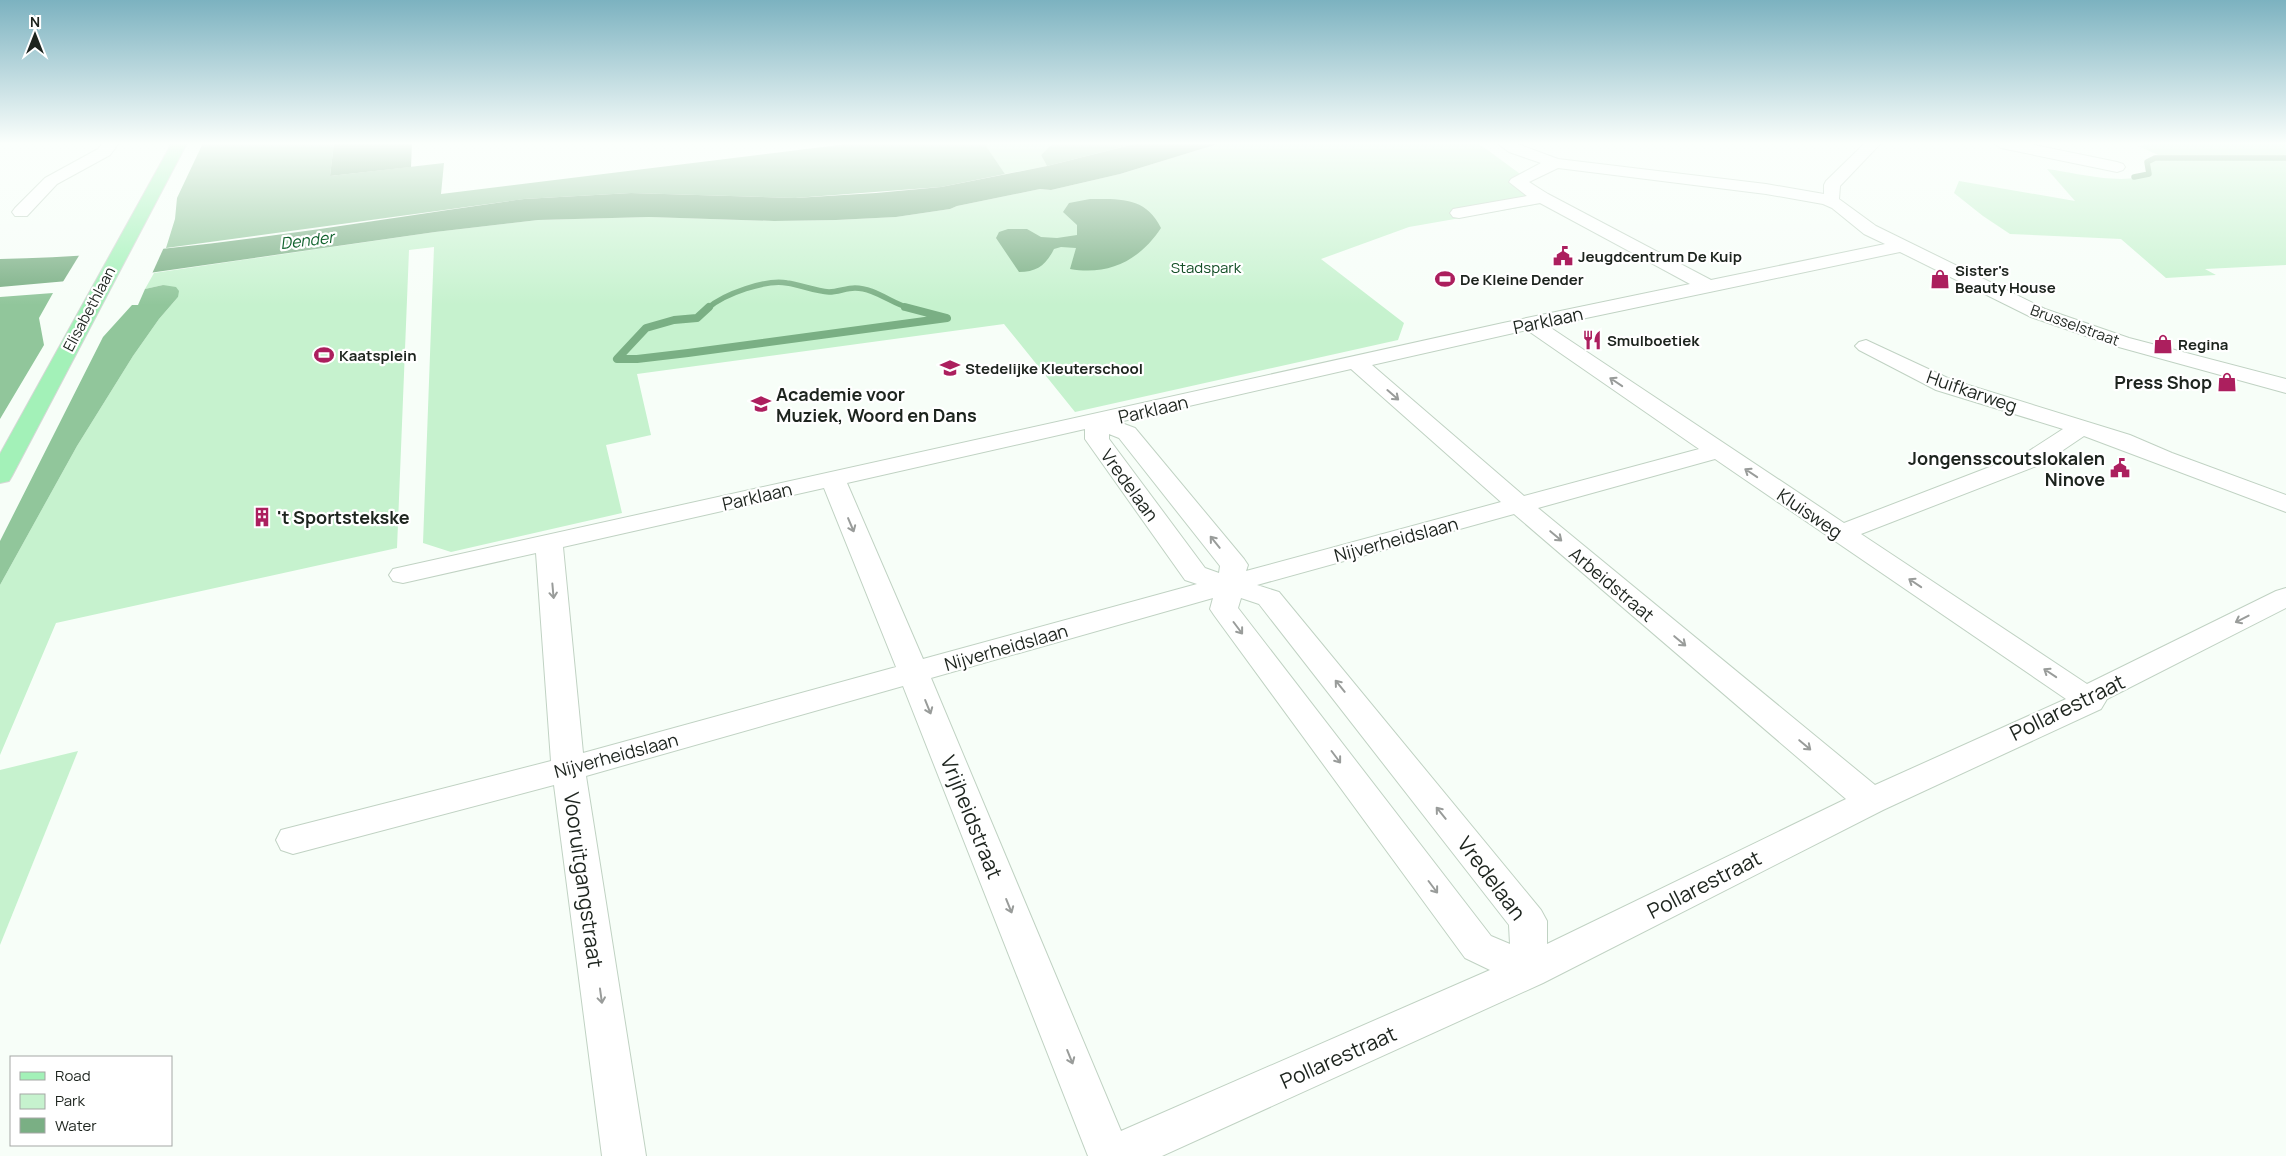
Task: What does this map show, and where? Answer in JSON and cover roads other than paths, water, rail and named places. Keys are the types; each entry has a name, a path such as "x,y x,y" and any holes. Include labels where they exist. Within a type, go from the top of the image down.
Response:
{"main road":[{"name":"Elisabethlaan","path":"0,476 149,197"}],"street":[{"path":"21,212 35,197"},
{"name":"Brusselstraat","path":"1809,197 1838,204 1870,230 2038,313 2122,342 2286,386"},
{"path":"1826,200 1832,197"},
{"path":"1459,213 1542,198 1708,286"},
{"name":"Parklaan","path":"403,575 1531,324 1903,246"},
{"name":"Kluisweg","path":"1531,324 2090,701"},
{"name":"Huifkarweg","path":"1866,346 1944,385 2122,440 2163,458 2286,504"},
{"name":"Arbeidstraat","path":"1357,363 1520,506 1871,801"},
{"name":"Vredelaan","path":"1097,421 1097,439 1196,574 1229,584 1269,598 1528,921 1529,971 1478,947 1224,609 1229,584 1234,565 1127,434 1097,421"},
{"path":"1840,533 2035,458 2081,427"},
{"name":"Nijverheidslaan","path":"292,840 568,769 1229,584 1718,451"},
{"name":"Vrijheidstraat","path":"832,480 1112,1156"},
{"name":"Vooruitgangstraat","path":"549,543 568,769 624,1156"},
{"name":"Pollarestraat","path":"1112,1156 1529,971 1871,801 2090,701 2096,692 2286,597"}],"water":[{"name":"Dender","path":"561,197 1001,197 950,209 896,217 836,220 774,221 649,217 538,220 435,232 135,275 0,287 0,259 66,257 198,245 524,199"},
{"path":"1090,199 1122,200 1140,205 1148,210 1161,228 1153,239 1133,257 1110,268 1084,271 1070,269 1076,248 1061,247 1054,249 1048,259 1036,269 1019,272 996,238 999,232 1008,229 1027,229 1041,237 1057,238 1077,235 1077,225 1063,212 1069,203"}],"waterway":[{"path":"708,308 734,293 757,285 778,282 829,292 852,288 869,290 909,308"},
{"path":"709,307 697,318 674,320 646,328 617,359 637,359 688,353 947,318 905,307"}],"place":[{"name":"Jeugdcentrum De Kuip","path":"1563,256"},
{"name":"De Kleine Dender","path":"1445,279"},
{"name":"Sister's Beauty House","path":"1940,279"},
{"name":"Smulboetiek","path":"1592,340"},
{"name":"Regina","path":"2163,344"},
{"name":"Kaatsplein","path":"324,355"},
{"name":"Stedelijke Kleuterschool","path":"950,368"},
{"name":"Press Shop","path":"2227,382"},
{"name":"Academie voor Muziek, Woord en Dans","path":"761,404"},
{"name":"Jongensscoutslokalen Ninove","path":"2120,468"},
{"name":"'t Sportstekske","path":"262,517"}],"park label":[{"name":"Stadspark","path":"1206,267"}]}
